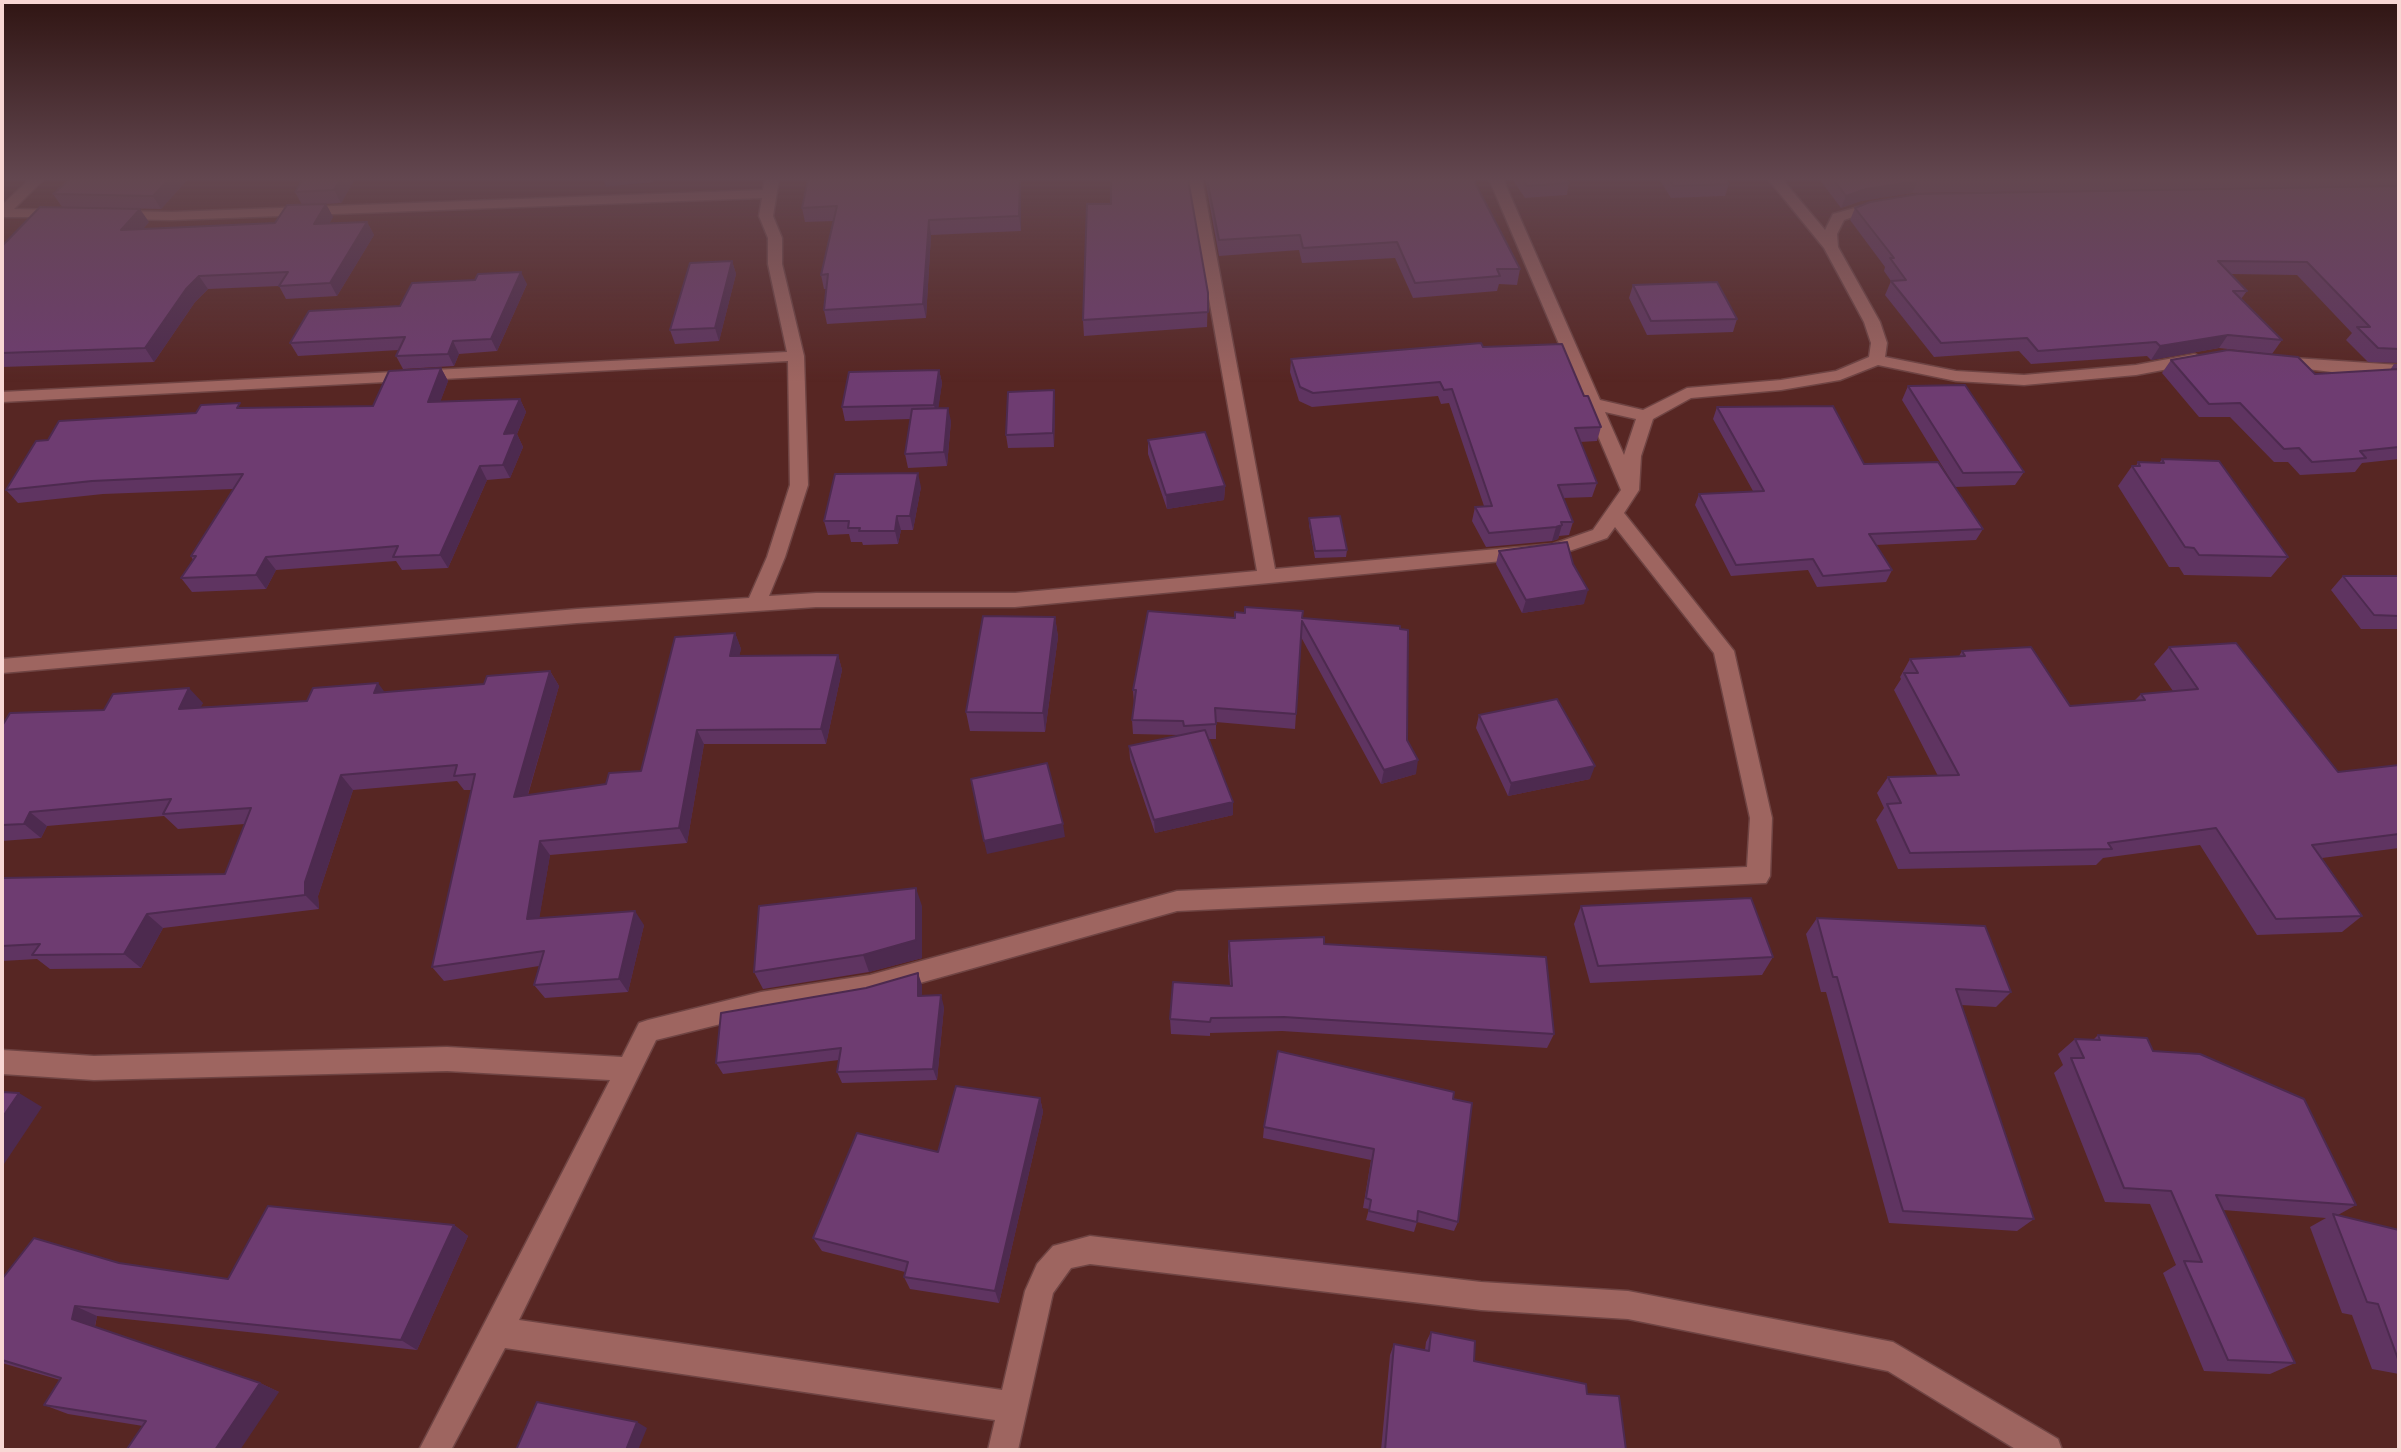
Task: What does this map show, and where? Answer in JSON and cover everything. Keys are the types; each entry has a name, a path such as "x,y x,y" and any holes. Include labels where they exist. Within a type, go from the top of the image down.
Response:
{"street":[{"path":"755,606 776,557 799,485 796,356 775,264 775,247"},
{"path":"1207,247 1267,576"},
{"path":"1526,247 1630,490"},
{"path":"1831,247 1872,322 1880,343 1877,360"},
{"path":"2,397 796,356"},
{"path":"1594,404 1645,416 1687,393 1781,385 1828,377 1877,360 1956,376 2024,380 2136,370 2212,356"},
{"path":"2258,360 2349,369 2399,370"},
{"path":"2,666 576,616 816,600 1015,600 1555,550 1600,534 1616,516 1630,490 1632,456 1645,416"},
{"path":"434,1450 498,1332 648,1031 761,1003 870,986 1177,901 1758,876 1761,818 1724,651 1616,516"},
{"path":"2,1062 94,1068 447,1059 629,1069"},
{"path":"1003,1450 1040,1292 1047,1274 1063,1256 1090,1250 1481,1296 1628,1305 1893,1357 1974,1409 2047,1450"},
{"path":"498,1332 1012,1406"}],"building":[{"path":"2,247 352,247 330,283 279,286 288,272 199,276 186,289 145,348 2,353"},
{"path":"828,247 927,247 923,304 824,310 828,274 821,275"},
{"path":"1086,247 1200,247 1208,293 1208,312 1083,320"},
{"path":"1399,247 1508,247 1520,269 1497,269 1500,276 1415,283"},
{"path":"1885,247 2399,247 2399,349 2378,348 2357,327 2370,327 2307,262 2218,261 2247,291 2233,291 2282,340 2228,335 2160,346 2156,342 2038,351 2027,338 1941,343 1891,281 1906,280 1890,258 1894,258"},
{"path":"732,261 715,328 670,330 690,263"},
{"path":"521,272 491,339 453,341 448,354 396,356 405,337 290,343 309,311 400,306 412,283 475,280 478,274"},
{"path":"1717,282 1737,319 1651,321 1633,285"},
{"path":"1481,343 1483,347 1562,344 1584,396 1588,396 1601,427 1575,428 1597,483 1558,485 1573,522 1561,522 1562,525 1556,527 1489,533 1475,507 1492,506 1452,389 1444,390 1440,382 1313,393 1300,387 1291,359"},
{"path":"2228,350 2298,357 2315,374 2399,369 2399,447 2360,451 2366,458 2312,462 2299,448 2284,449 2240,403 2209,404 2171,360"},
{"path":"441,368 428,402 520,399 504,434 516,433 503,465 480,466 440,555 393,557 398,546 266,557 256,575 181,578 196,556 191,556 243,474 92,481 6,490 36,441 48,440 59,421 196,413 201,405 240,403 237,408 373,406 389,371"},
{"path":"939,370 934,405 842,407 849,372"},
{"path":"1965,385 2024,472 1963,473 1908,386"},
{"path":"1054,390 1053,433 1006,435 1008,392"},
{"path":"1833,406 1864,464 1938,462 1983,529 1869,534 1892,570 1823,576 1813,559 1736,565 1699,494 1764,491 1717,407"},
{"path":"948,408 944,452 905,454 912,409"},
{"path":"1205,432 1225,486 1166,495 1148,440"},
{"path":"2162,459 2219,461 2288,557 2199,555 2194,548 2185,547 2132,466 2140,466 2138,462 2164,463"},
{"path":"918,473 910,516 897,516 895,531 859,531 860,528 848,528 849,521 824,521 835,474"},
{"path":"1340,516 1347,550 1315,551 1309,518"},
{"path":"1567,542 1573,564 1588,590 1526,600 1499,551"},
{"path":"2343,576 2399,576 2399,616 2374,615"},
{"path":"1245,607 1303,611 1302,618 1400,626 1400,629 1408,630 1407,740 1418,760 1384,770 1302,621 1296,714 1215,708 1216,724 1184,726 1183,721 1132,720 1136,690 1133,690 1148,611 1235,618 1235,612 1245,613"},
{"path":"983,616 1055,617 1043,713 966,712"},
{"path":"735,633 730,656 838,655 821,729 697,730 679,828 540,841 527,919 635,911 619,979 534,985 544,951 432,967 475,774 454,776 457,765 341,775 305,882 305,895 147,914 124,954 32,955 40,944 2,946 2,878 225,874 251,808 163,814 171,799 30,812 24,824 2,825 2,726 10,713 104,710 113,694 189,688 179,709 307,701 313,688 378,683 374,693 484,684 487,676 550,671 514,797 606,784 609,773 641,771 675,637"},
{"path":"2236,643 2338,772 2399,765 2399,834 2312,845 2362,916 2276,919 2216,828 2108,843 2112,849 1910,853 1887,804 1901,803 1888,777 1959,775 1904,673 1918,673 1910,659 1965,656 1962,651 2031,647 2070,706 2145,700 2141,694 2198,689 2169,647"},
{"path":"1557,699 1595,766 1511,783 1479,715"},
{"path":"1205,730 1233,802 1154,820 1129,746"},
{"path":"1047,763 1063,824 984,841 971,779"},
{"path":"916,888 916,940 863,955 754,972 759,906"},
{"path":"1751,898 1773,957 1598,966 1581,906"},
{"path":"1817,918 1985,926 2011,992 1956,989 2034,1219 1903,1211 1837,977 1833,977"},
{"path":"1324,937 1324,944 1546,957 1554,1034 1284,1017 1211,1018 1210,1022 1170,1019 1173,982 1232,986 1229,941"},
{"path":"918,973 918,996 941,995 933,1069 837,1072 841,1048 716,1063 721,1013 866,988"},
{"path":"2098,1035 2147,1038 2153,1051 2200,1054 2304,1099 2356,1205 2216,1195 2295,1363 2228,1360 2184,1261 2202,1262 2171,1191 2124,1188 2071,1058 2084,1058 2075,1039 2100,1040"},
{"path":"1278,1051 1454,1092 1453,1099 1472,1103 1458,1222 1418,1211 1417,1222 1369,1211 1371,1200 1366,1198 1374,1149 1264,1127"},
{"path":"956,1086 1040,1098 995,1291 904,1277 908,1262 813,1238 857,1133 938,1152"},
{"path":"2,1092 19,1093 2,1118"},
{"path":"268,1206 454,1225 401,1340 75,1306 72,1319 260,1383 215,1450 127,1449 146,1421 44,1405 61,1378 2,1360 2,1279 34,1238 119,1263 228,1279"},
{"path":"2333,1214 2399,1230 2399,1359 2378,1304 2367,1302"},
{"path":"1431,1332 1475,1341 1474,1361 1586,1384 1587,1394 1619,1396 1626,1450 1385,1450 1394,1344 1429,1351"},
{"path":"537,1402 637,1422 626,1450 516,1450"}]}
